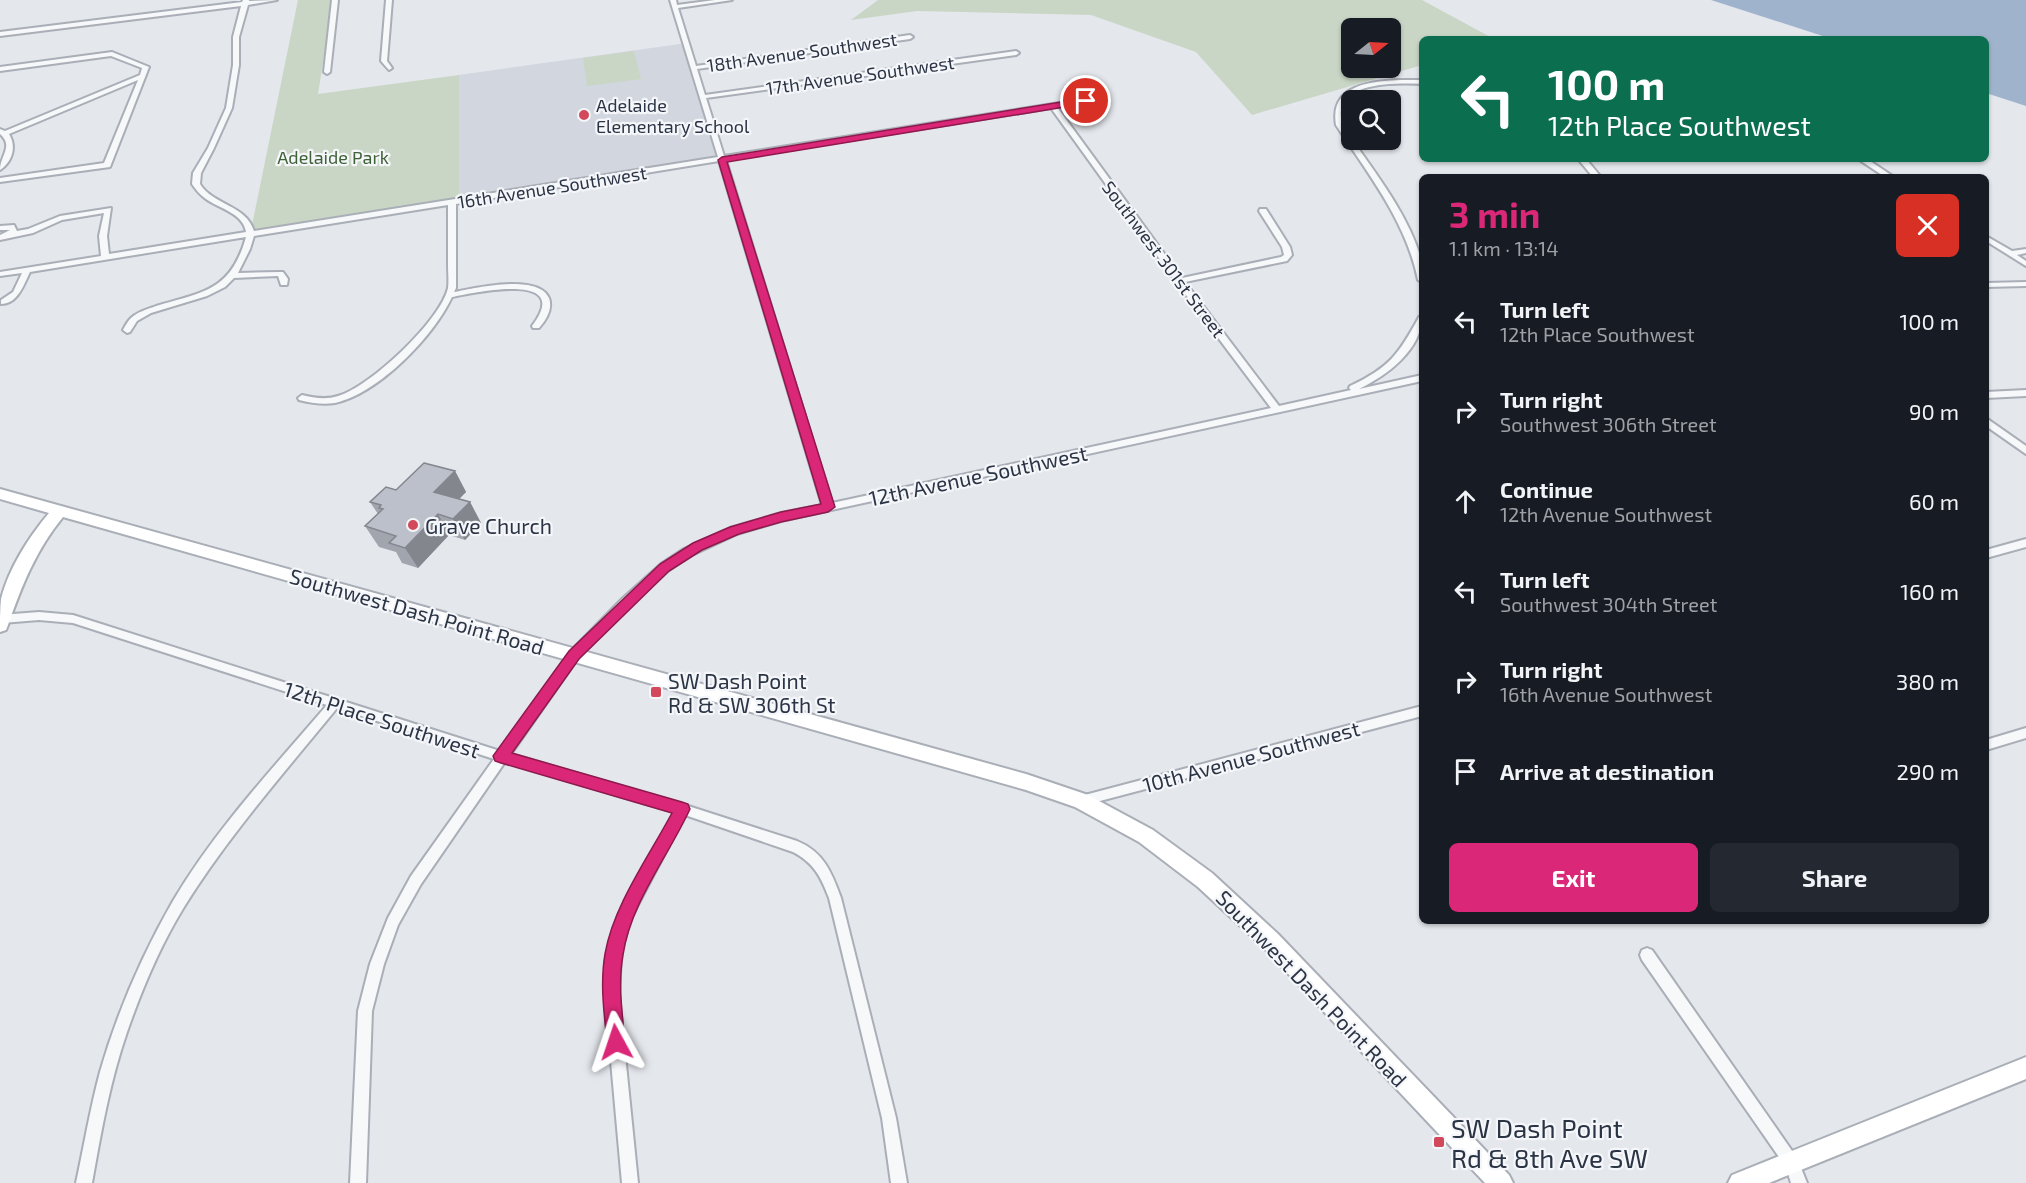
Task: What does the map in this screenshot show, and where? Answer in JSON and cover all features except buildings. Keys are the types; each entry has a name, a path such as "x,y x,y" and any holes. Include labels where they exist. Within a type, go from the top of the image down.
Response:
{"main road":[{"name":"Southwest Dash Point Road","path":"0,494 1026,782 1081,801 1146,836 1205,880 1271,941 1501,1183"},
{"path":"1,622 21,567 44,528 60,511"},
{"path":"1740,1183 1796,1173 2026,1068"}],"street":[{"path":"0,34 274,0"},
{"path":"327,72 335,0"},
{"path":"389,0 384,61 389,68"},
{"path":"729,0 674,4 828,507"},
{"path":"128,330 132,321 143,314 203,296 220,288 234,276 245,254 250,235 249,227 243,218 201,192 195,184 197,173 229,108 236,65 236,37 246,2"},
{"name":"18th Avenue Southwest","path":"694,68 910,37"},
{"name":"17th Avenue Southwest","path":"703,98 1017,53"},
{"path":"0,69 112,54 146,67 107,165 0,180"},
{"path":"0,168 11,151 10,140 3,131 142,76"},
{"path":"1419,82 1407,81 1357,89 1344,98 1337,111 1339,125 1391,204 1419,264"},
{"name":"16th Avenue Southwest","path":"0,274 1103,98"},
{"name":"Southwest 301st Street","path":"1053,107 1277,409"},
{"path":"1584,162 1594,174"},
{"path":"1867,162 1885,174"},
{"path":"302,398 316,402 353,394 372,382 400,357 434,320 449,295 453,279 452,203"},
{"path":"0,238 30,231 60,218 108,210 103,236 105,258"},
{"path":"1180,281 1284,259 1288,255 1286,247 1263,211"},
{"path":"0,228 13,228 11,234"},
{"path":"1989,240 2026,264"},
{"path":"2010,254 2026,251"},
{"path":"4,302 16,293 27,270"},
{"path":"234,276 280,274 284,283"},
{"path":"1989,285 2026,284"},
{"path":"449,295 530,286 540,289 546,299 544,315 536,326"},
{"path":"1318,399 1356,387 1392,365 1407,350 1419,324"},
{"name":"12th Avenue Southwest","path":"358,1183 365,1011 377,964 393,922 416,880 574,655 646,583 676,558 734,531 773,519 1419,379"},
{"path":"1989,395 2026,393"},
{"path":"1989,423 2026,451"},
{"path":"1989,553 2026,543"},
{"name":"12th Place Southwest","path":"1,622 39,616 73,619 194,660 501,756 682,809 797,847 813,855 824,867 835,898 886,1107 899,1183"},
{"path":"84,1183 102,1091 122,1030 161,935 232,827 335,703"},
{"name":"10th Avenue Southwest","path":"1081,801 1419,712"},
{"path":"1989,744 2026,733"},
{"path":"630,1183 612,995 614,954 624,918 682,809"},
{"path":"1647,955 1796,1173"}],"shaded area":[{"name":"Adelaide Elementary School","path":"687,43 722,160 459,202 459,75"}],"green space":[{"name":"Adelaide Park","path":"298,0 333,0 318,94 459,75 459,202 250,235"},
{"path":"878,0 1422,0 1488,36 1419,36 1419,66 1401,71 1401,18 1341,18 1341,78 1378,78 1252,115 1196,52 1091,15 917,11 851,20"},
{"path":"634,51 641,79 587,86 583,58"}],"water":[{"path":"1711,0 2026,0 2026,106 1989,94 1989,36 1823,36"}],"place":[{"name":"Adelaide Elementary School","path":"584,115"},
{"name":"Grave Church","path":"413,525"},
{"name":"SW Dash Point Rd & SW 306th St","path":"656,692"},
{"name":"SW Dash Point Rd & 8th Ave SW","path":"1439,1142"}],"route":[{"path":"616,1042 612,995 614,954 624,918 682,809 501,756 574,655 646,583 676,558 734,531 764,521 828,507 722,160 1086,101"}]}
